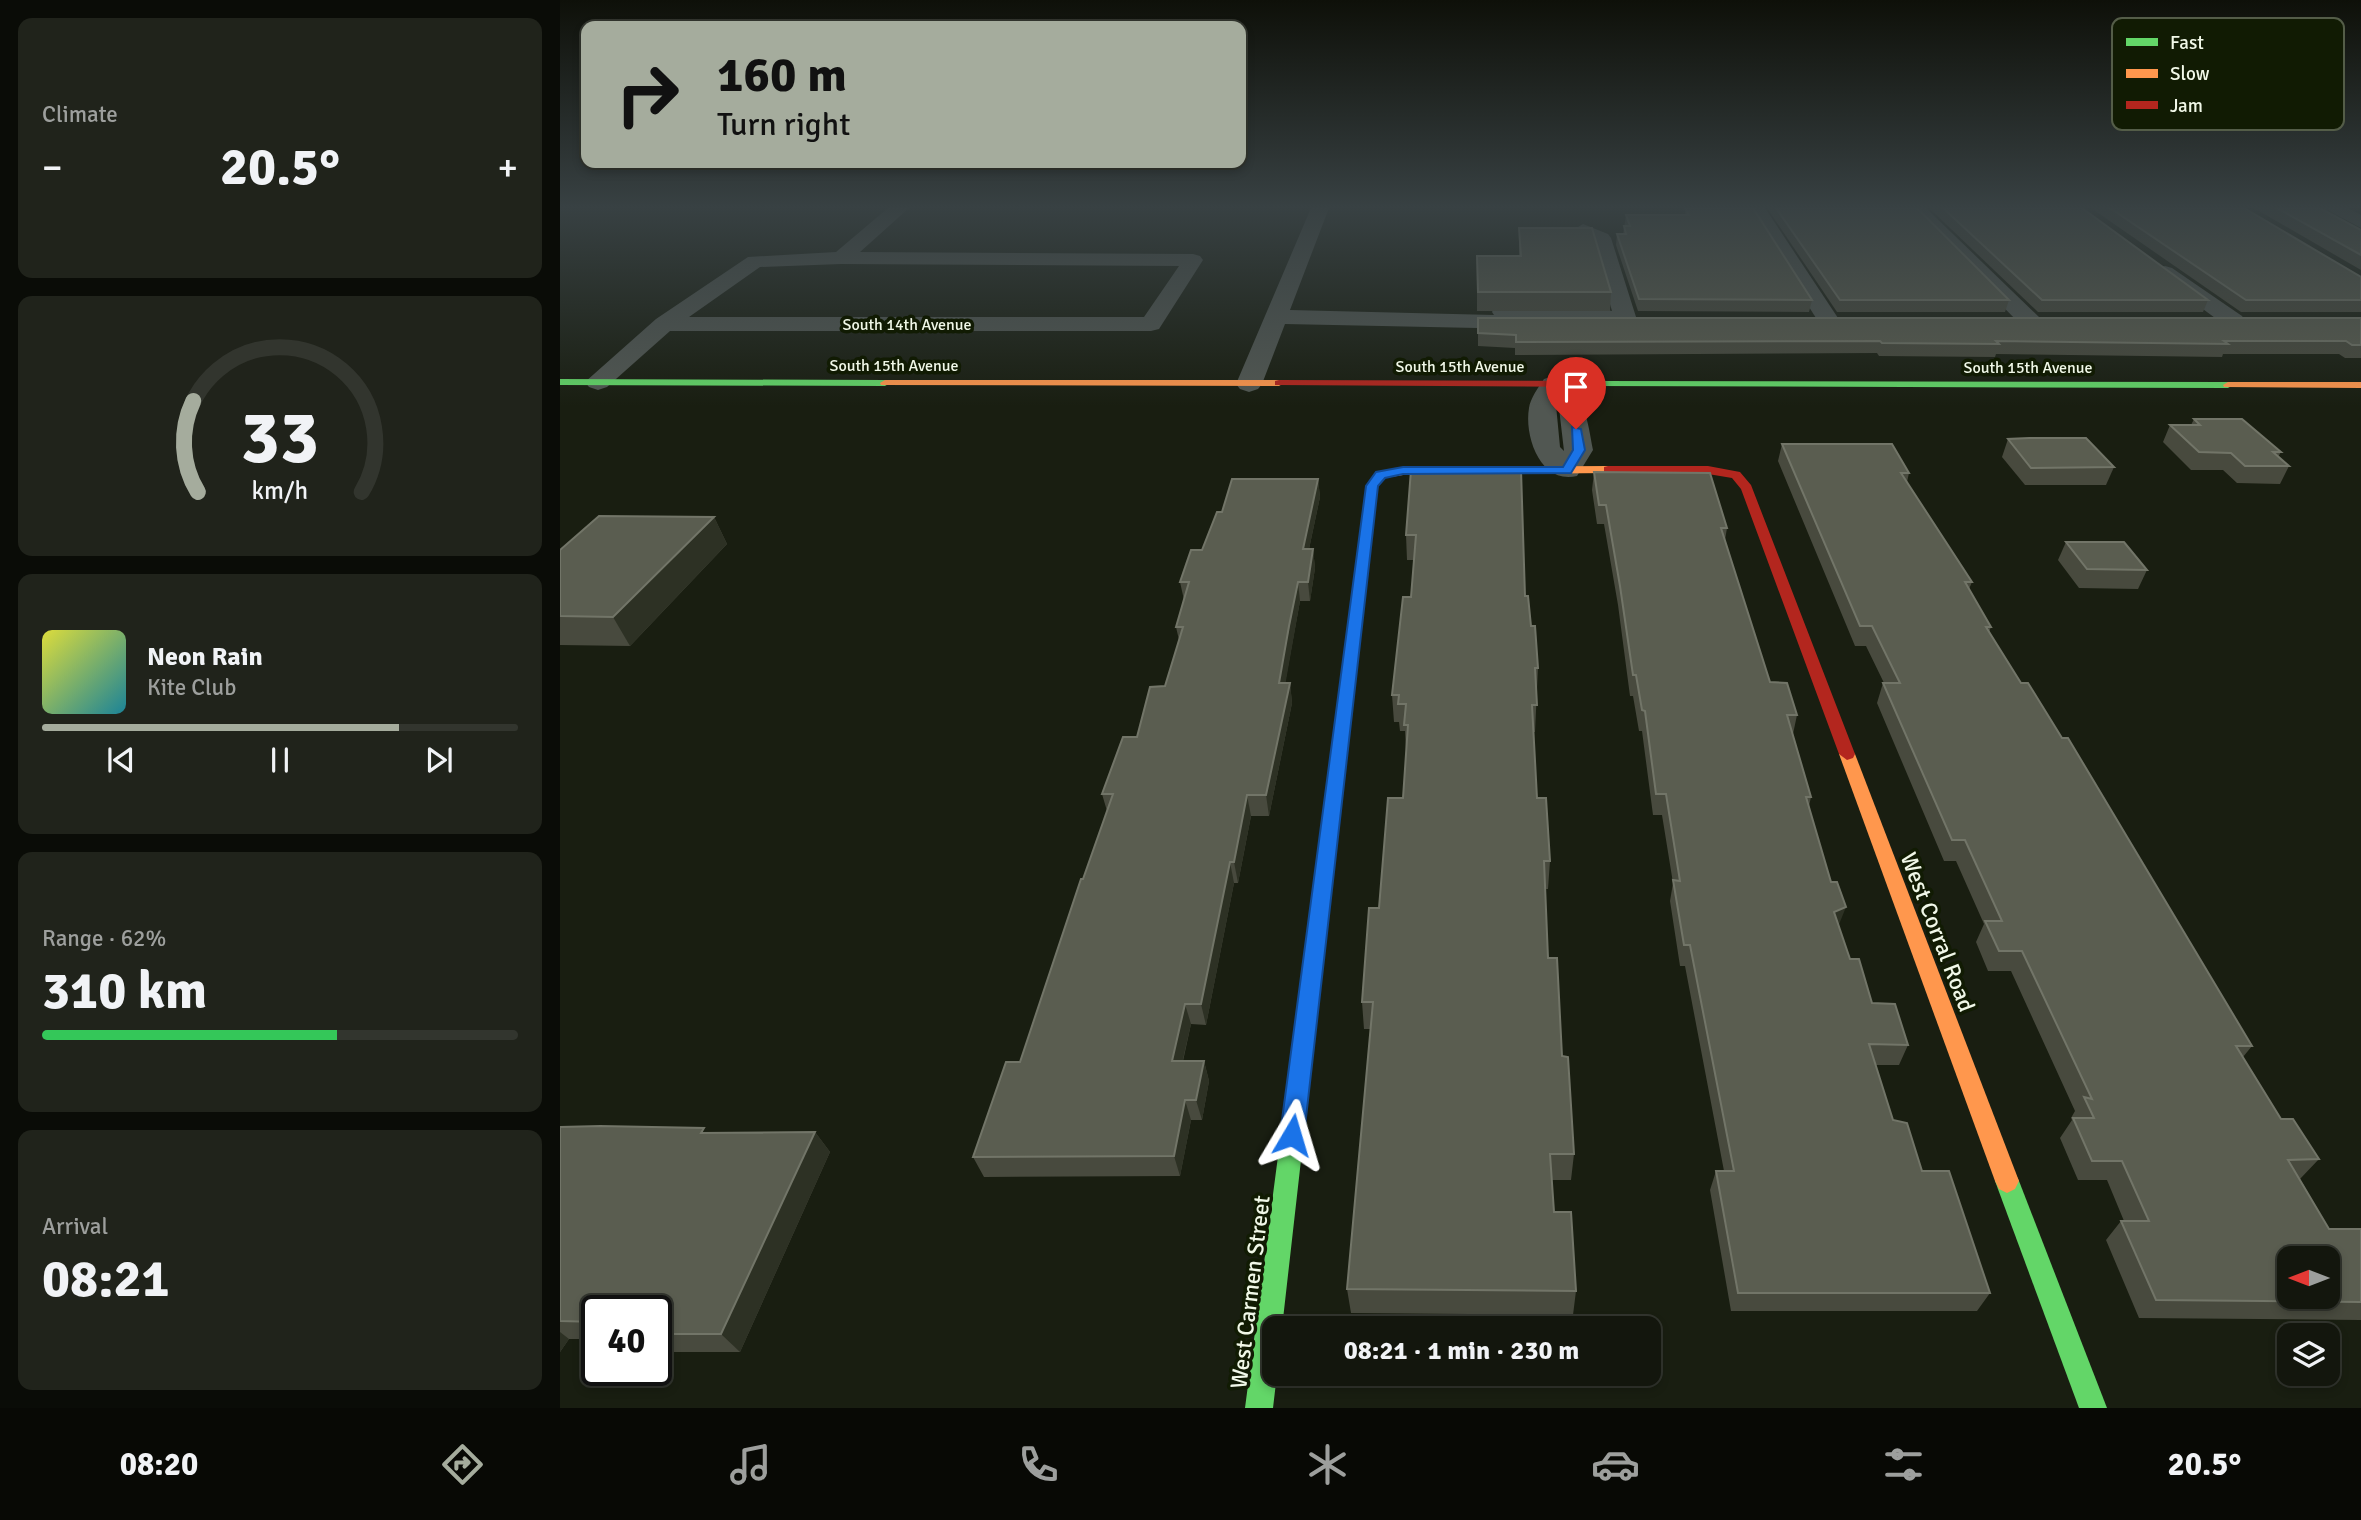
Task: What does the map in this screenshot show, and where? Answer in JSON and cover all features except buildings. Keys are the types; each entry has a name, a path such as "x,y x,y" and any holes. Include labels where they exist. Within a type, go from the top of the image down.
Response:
{"street":[{"path":"598,382 664,324 737,274"},
{"name":"South 14th Avenue","path":"664,324 1151,324 1184,274"},
{"path":"1249,384 1293,274"},
{"path":"1612,274 1626,320"},
{"path":"1798,274 1829,321"},
{"path":"1982,274 2031,322"},
{"path":"2167,274 2234,321"},
{"path":"1276,317 1358,317 1395,321 1426,316 1653,320"},
{"path":"1802,321 1856,321"},
{"path":"2193,321 2259,321"},
{"path":"2004,322 2058,322"},
{"name":"South 15th Avenue","path":"560,382 2361,385"},
{"path":"1553,384 1572,407 1576,430 1579,450 1567,470 1546,449 1542,407 1553,384"},
{"path":"1545,430 1576,430"},
{"name":"West Carmen Street","path":"1259,1408 1372,486 1381,475 1403,471 1567,470"},
{"name":"West Corral Road","path":"1567,470 1708,470 1737,475 1746,488 2093,1408"}],"traffic: fast":[{"path":"560,382 885,383"},
{"path":"1596,384 2228,385"},
{"path":"1259,1408 1327,851"},
{"path":"2007,1181 2093,1408"}],"traffic: slow":[{"path":"885,383 1279,383"},
{"path":"2228,385 2361,385"},
{"path":"1327,851 1372,486 1381,475 1403,471 1608,470"},
{"path":"1847,754 2007,1181"}],"traffic: jam":[{"path":"1279,383 1596,384"},
{"path":"1608,470 1708,470 1736,475 1747,488 1847,754"}],"route":[{"path":"1292,1135 1372,486 1381,475 1403,471 1567,470 1579,450 1576,429"}]}
